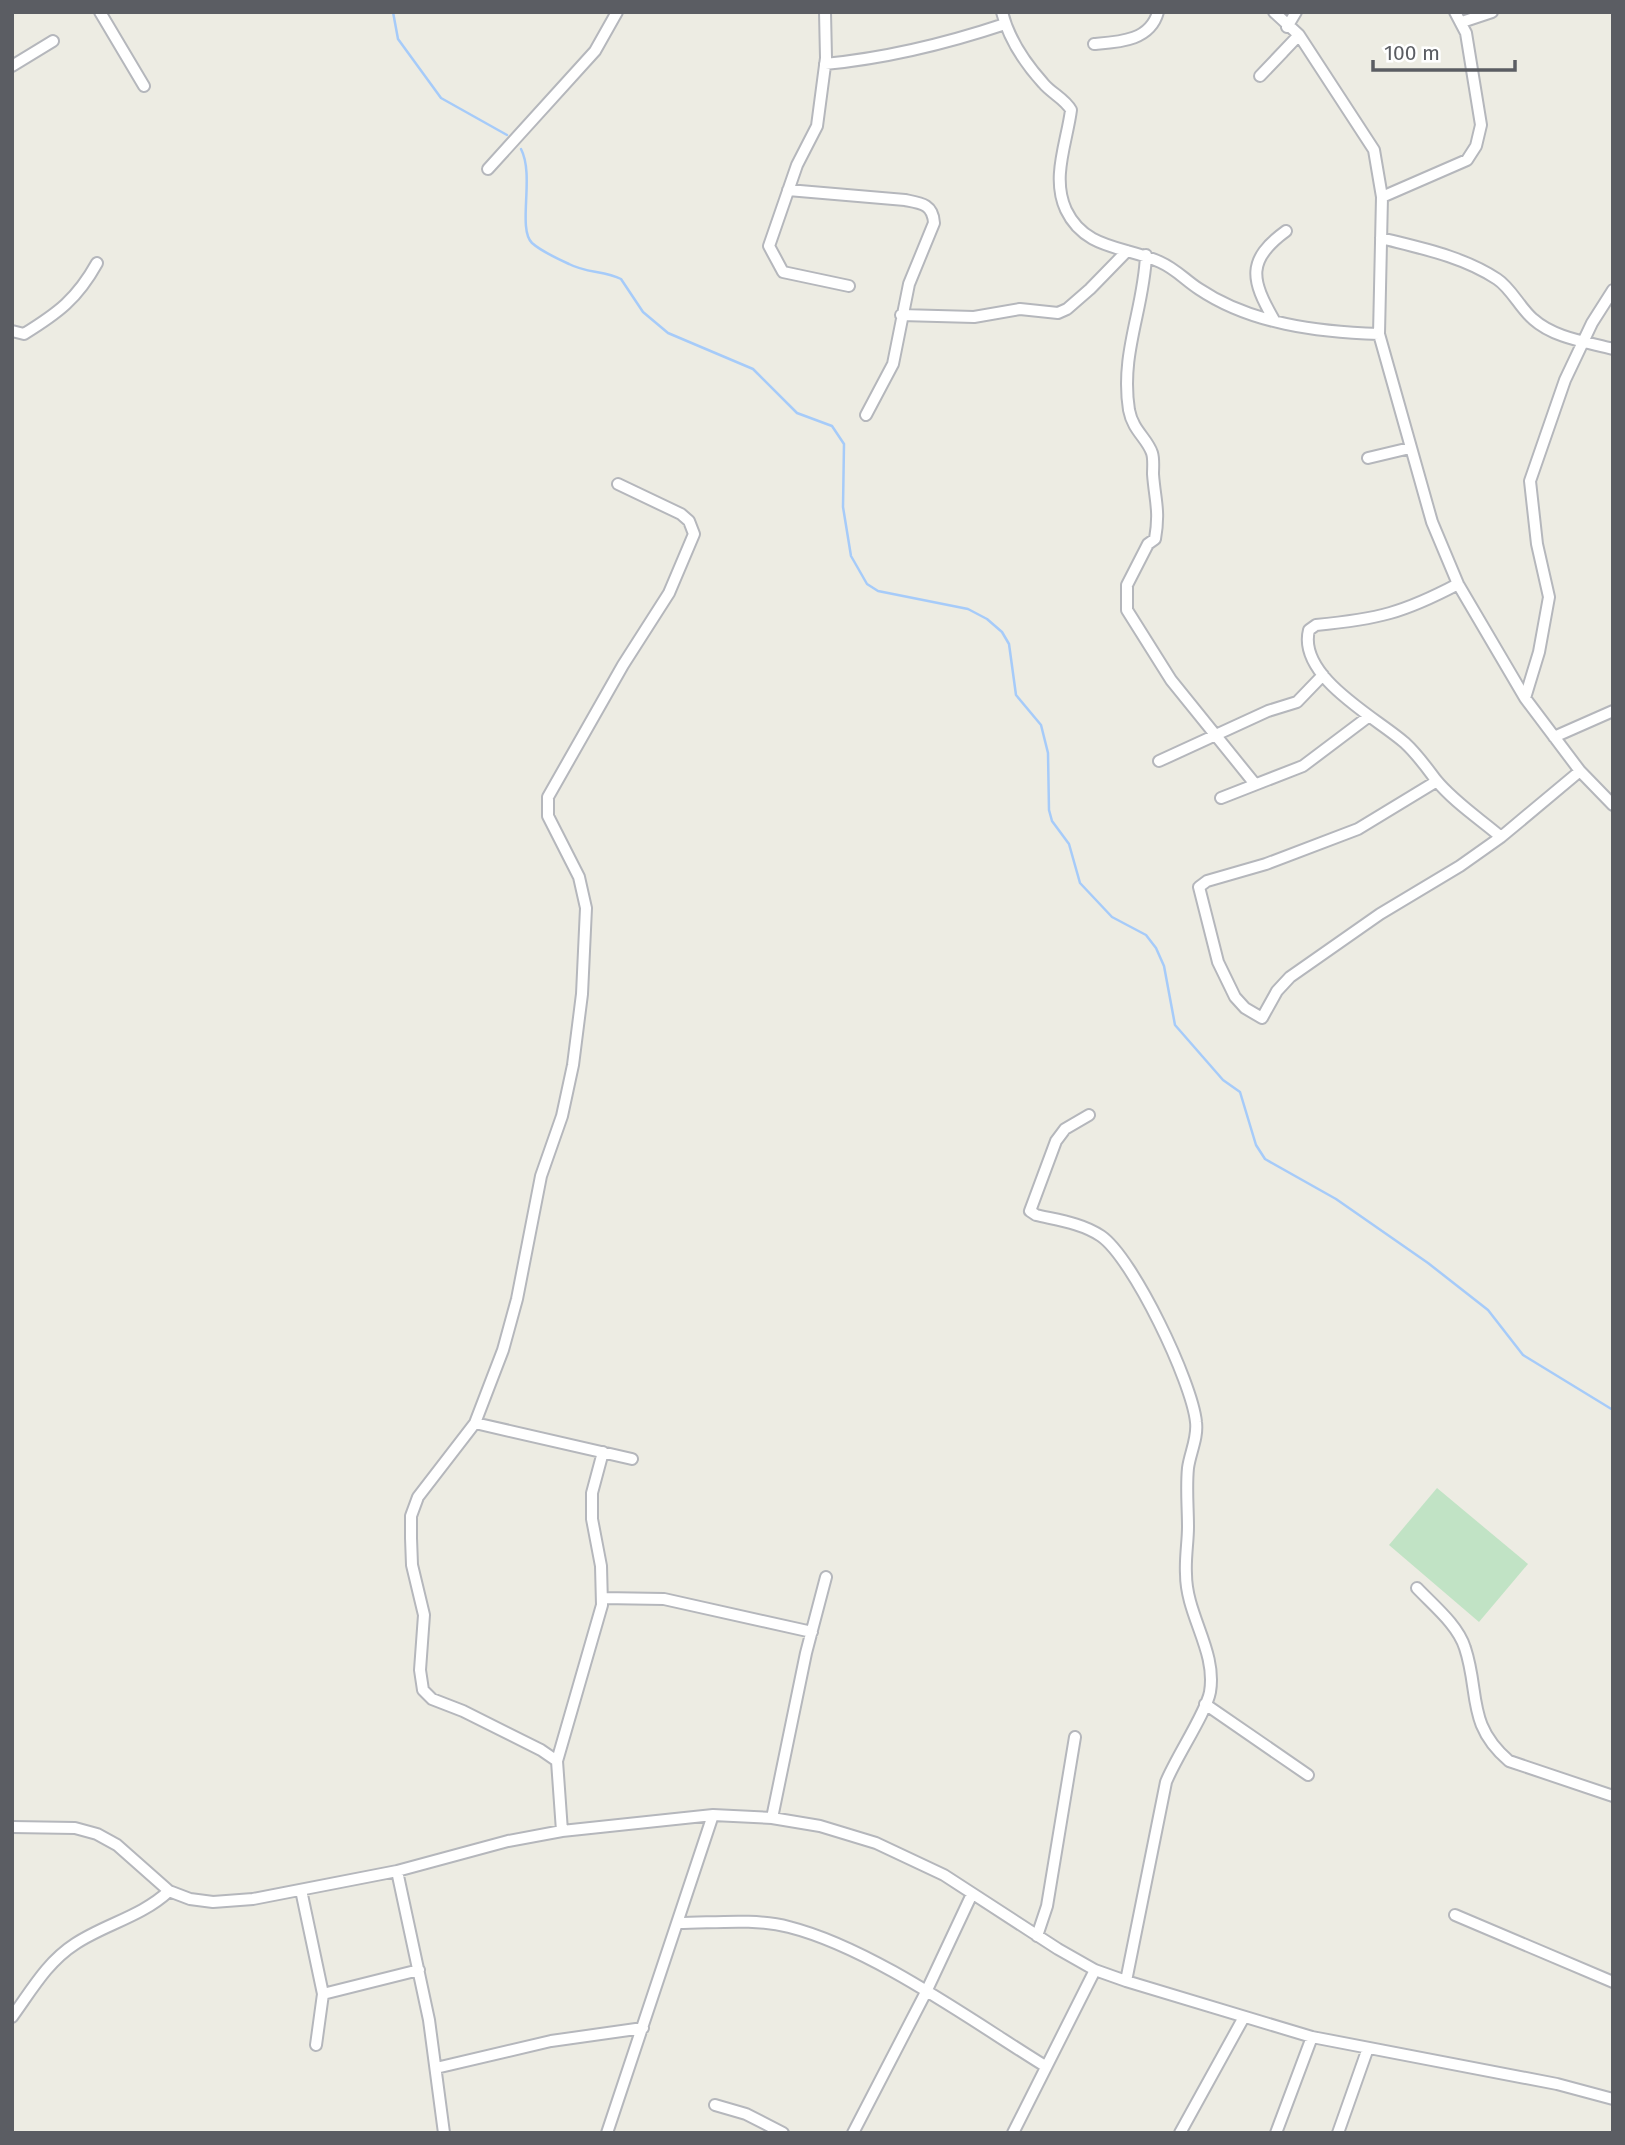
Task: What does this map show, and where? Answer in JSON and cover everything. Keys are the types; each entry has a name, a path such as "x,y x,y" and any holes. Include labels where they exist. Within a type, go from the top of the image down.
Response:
{"street":[{"path":"100,12 144,86"},
{"path":"488,169 595,51 617,12"},
{"path":"825,12 825,64 817,126 788,190 769,246 783,272 849,286"},
{"path":"1002,12 1020,54 1044,84 1071,110 1059,184 1067,211 1087,237 1146,255 1170,266 1199,289 1224,302 1274,320 1304,329 1379,334"},
{"path":"1094,44 1125,41 1138,36 1155,24 1158,12"},
{"path":"1274,12 1287,27 1299,35 1374,150 1382,197 1379,334 1432,522 1458,584 1525,698 1580,771 1613,805"},
{"path":"1287,27 1296,12"},
{"path":"1382,197 1467,160 1476,146 1481,125 1458,17 1492,12"},
{"path":"825,64 881,59 930,48 1005,24"},
{"path":"1283,52 1260,76 1299,35"},
{"path":"12,66 53,41"},
{"path":"788,190 905,200 929,207 934,223 901,315 893,364 866,415"},
{"path":"1274,320 1262,298 1256,264 1266,246 1286,231"},
{"path":"1381,238 1440,252 1499,280 1535,321 1583,341 1613,349"},
{"path":"901,315 974,317 1020,309 1058,313 1067,309 1090,289 1127,251"},
{"path":"1146,255 1145,281 1132,327 1129,350 1129,402 1138,435 1152,453 1160,508 1155,538 1148,544 1127,585 1127,610 1171,680 1255,785"},
{"path":"12,331 23,334 64,309 86,283 97,263"},
{"path":"1525,698 1542,639 1549,597 1537,544 1530,481 1565,380 1583,341 1613,290"},
{"path":"1368,458 1410,448"},
{"path":"557,1761 541,1749 432,1699 423,1690 420,1670 424,1615 412,1565 411,1516 428,1480 475,1423 503,1350 517,1299 541,1176 562,1116 582,993 586,908 579,877 548,816 548,797 616,676 670,593 694,534 689,520 681,513 618,484"},
{"path":"1458,584 1408,610 1379,618 1316,625 1309,630 1307,638 1311,653 1323,675 1367,717 1405,743 1437,781 1501,837"},
{"path":"1159,761 1297,702 1323,675"},
{"path":"1554,737 1613,711"},
{"path":"1221,798 1303,766 1367,717"},
{"path":"1437,781 1358,829 1266,864 1206,881 1199,887 1218,962 1245,1009 1262,1018 1277,991 1290,977 1380,914 1460,866 1501,837 1580,771"},
{"path":"1089,1115 1065,1129 1056,1140 1030,1211 1035,1215 1086,1227 1103,1237 1119,1253 1145,1292 1186,1387 1196,1421 1189,1465 1185,1576 1190,1605 1205,1645 1211,1672 1210,1694 1175,1757 1166,1782 1126,1981"},
{"path":"475,1423 632,1459"},
{"path":"562,1831 557,1761 598,1623 602,1598 601,1566 592,1519 592,1493 603,1452"},
{"path":"772,1818 812,1632 827,1577"},
{"path":"1417,1588 1457,1632 1465,1647 1480,1723 1496,1750 1509,1761 1613,1796"},
{"path":"602,1598 664,1599 812,1632"},
{"path":"1205,1704 1308,1775"},
{"path":"1037,1936 1047,1906 1075,1737"},
{"path":"607,2133 713,1815"},
{"path":"12,1827 75,1828 97,1834 117,1845 169,1891 190,1899 213,1902 253,1899 397,1871 508,1841 562,1831 713,1815 772,1818 820,1826 876,1843 944,1875 1037,1936 1095,1970 1126,1981 1312,2037 1557,2084 1613,2099"},
{"path":"397,1871 419,1970 444,2133"},
{"path":"301,1890 323,1994 316,2045"},
{"path":"12,2017 57,1957 76,1942 153,1906 169,1891"},
{"path":"853,2133 926,1992 972,1894"},
{"path":"1455,1915 1613,1982"},
{"path":"678,1923 769,1923 790,1927 852,1950 926,1992 1045,2066"},
{"path":"323,1994 419,1970"},
{"path":"1013,2133 1095,1970"},
{"path":"1180,2133 1244,2017"},
{"path":"436,2068 551,2041 643,2028"},
{"path":"1276,2133 1312,2037"},
{"path":"1338,2133 1368,2048"},
{"path":"715,2105 746,2114 783,2133"}],"green space":[{"path":"1437,1488 1528,1564 1479,1622 1389,1545"}],"waterway":[{"path":"393,12 398,39 441,98 507,135"},
{"path":"521,149 527,173 526,226 532,243 575,267 621,279 643,312 668,333 753,369 797,413 832,426 844,444 843,507 851,556 867,584 878,591 968,609 987,619 1002,632 1009,644 1016,695 1041,725 1048,753 1049,810 1052,821 1069,844 1080,883 1112,917 1146,935 1156,948 1164,966 1175,1025 1223,1080 1240,1092 1256,1145 1265,1159 1336,1199 1428,1263 1488,1310 1523,1355 1613,1410"}]}
